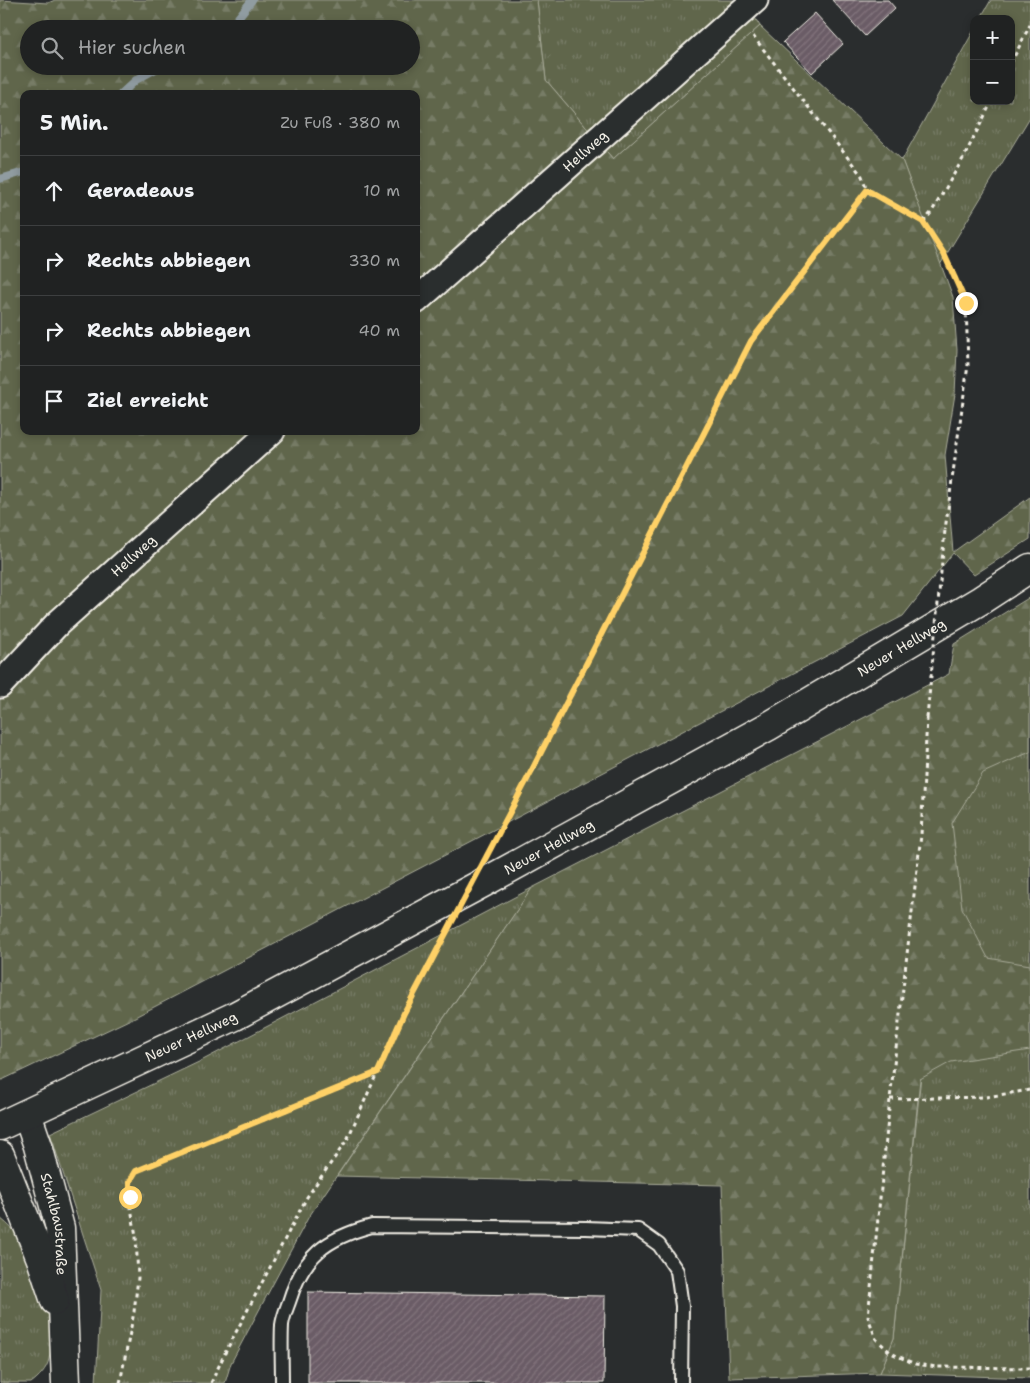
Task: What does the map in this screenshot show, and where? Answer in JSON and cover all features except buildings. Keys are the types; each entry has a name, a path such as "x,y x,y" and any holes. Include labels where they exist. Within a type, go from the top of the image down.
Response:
{"main road":[{"name":"Neuer Hellweg","path":"0,1126 235,1016 483,883 769,726 981,600 1030,568"},
{"name":"Stahlbaustraße","path":"27,1114 38,1146 60,1228 66,1336 66,1383"},
{"name":"Stahlbaustraße","path":"0,1155 41,1259 66,1336"},
{"path":"0,1205 25,1218"}],"street":[{"name":"Hellweg","path":"420,297 746,8"},
{"name":"Hellweg","path":"0,685 57,624 268,435"}],"lane":[{"path":"282,1383 282,1323 294,1286 309,1261 330,1242 348,1233 372,1226 638,1230 658,1245 676,1271 682,1306 682,1383"}],"path":[{"path":"746,8 862,176 867,190 923,222 944,254 966,303 968,365 945,530 928,718 921,835 890,1099 868,1316 876,1339 892,1353 915,1364 937,1367 1030,1368"},
{"path":"1012,60 1030,25"},
{"path":"923,222 931,213 964,157 990,105"},
{"path":"211,1383 307,1197 347,1140 404,1013 532,770 751,341 867,190"},
{"path":"120,1383 134,1312 138,1278 136,1236 130,1197 130,1181 136,1171 378,1072"},
{"path":"890,1099 986,1096 1030,1090"}],"green space":[{"path":"0,0 48,3 55,0 537,0 546,80 613,159 760,26 902,160 953,297 957,350 955,394 945,455 953,552 1030,497 1030,539 974,575 953,553 903,616 133,1018 0,1081"},
{"path":"537,0 744,0 760,26 613,159 546,80"},
{"path":"991,0 1030,0 1030,117 940,265 902,160 970,37 970,105 1015,105 1015,15 982,15"},
{"path":"1030,597 1030,752 983,773 952,823 962,908 988,958 1030,965 1030,1050 951,1062 920,1079 894,1338 880,1373 729,1378 722,1185 337,1176 532,888 949,674 954,644"},
{"path":"1030,620 1030,1378 880,1373 894,1338 963,667"},
{"path":"532,888 308,1218 231,1363 225,1383 96,1383 101,1290 50,1133 203,1060"},
{"path":"0,1218 24,1243 36,1267 46,1299 51,1346 49,1359 42,1372 31,1383 0,1383"}],"waterway":[{"path":"236,20 252,0"},
{"path":"125,90 145,75"},
{"path":"0,179 20,173"}],"route":[{"path":"130,1197 130,1181 136,1171 378,1072 404,1013 532,770 751,341 867,190 923,222 944,254 966,303"}]}
